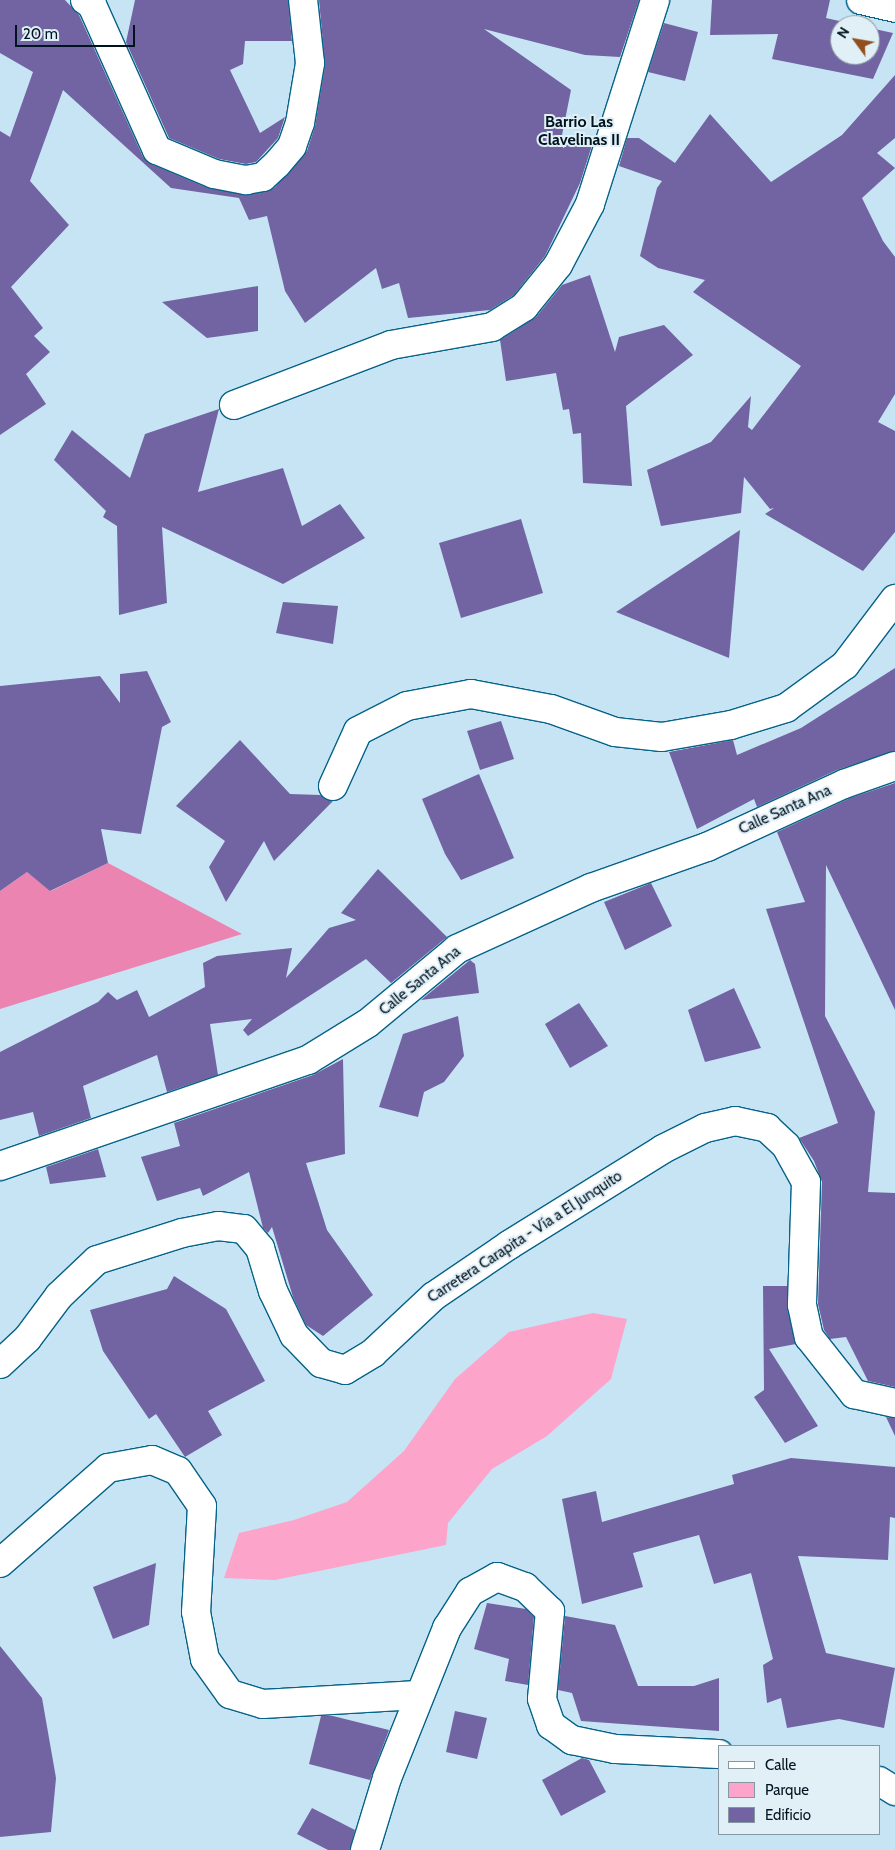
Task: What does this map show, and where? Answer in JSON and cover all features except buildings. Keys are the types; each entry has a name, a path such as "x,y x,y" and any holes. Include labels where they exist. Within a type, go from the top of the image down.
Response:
{"street":[{"path":"85,0 92,5 158,150 214,174 246,180 263,177 277,164 292,146 300,123 310,63 303,0"},
{"path":"234,405 262,397 391,345 492,327 524,307 558,266 590,204 655,0"},
{"path":"861,0 895,8"},
{"path":"333,786 358,731 406,706 470,694 551,709 615,732 662,737 731,725 786,708 845,665 895,599"},
{"name":"Calle Santa Ana","path":"0,1166 308,1060 368,1023 457,949 591,888 707,847 836,788 895,766"},
{"name":"Carretera Carapita - Vía a El Junquito","path":"0,1364 27,1339 59,1296 96,1260 182,1232 218,1226 244,1229 260,1248 273,1291 294,1335 321,1363 345,1370 373,1353 434,1296 509,1245 663,1149 705,1128 735,1121 767,1128 786,1146 806,1182 807,1234 802,1305 810,1337 854,1394 895,1403"},
{"path":"0,1563 108,1468 152,1460 178,1471 202,1506 196,1612 205,1659 230,1694 263,1704 418,1696"},
{"path":"365,1850 387,1778 446,1628 470,1592 497,1577 525,1587 550,1611 542,1699 551,1725 572,1740 615,1749 718,1754"},
{"path":"880,1781 895,1791"}],"green space":[{"path":"593,1313 627,1319 611,1379 547,1436 492,1469 448,1523 446,1545 275,1580 224,1578 239,1533 294,1520 347,1502 404,1451 455,1379 509,1332"}],"shaded area":[{"path":"108,863 242,934 0,1009 0,891 27,872 51,891"}],"district":[{"name":"Barrio Las Clavelinas II","path":"579,131"}]}
